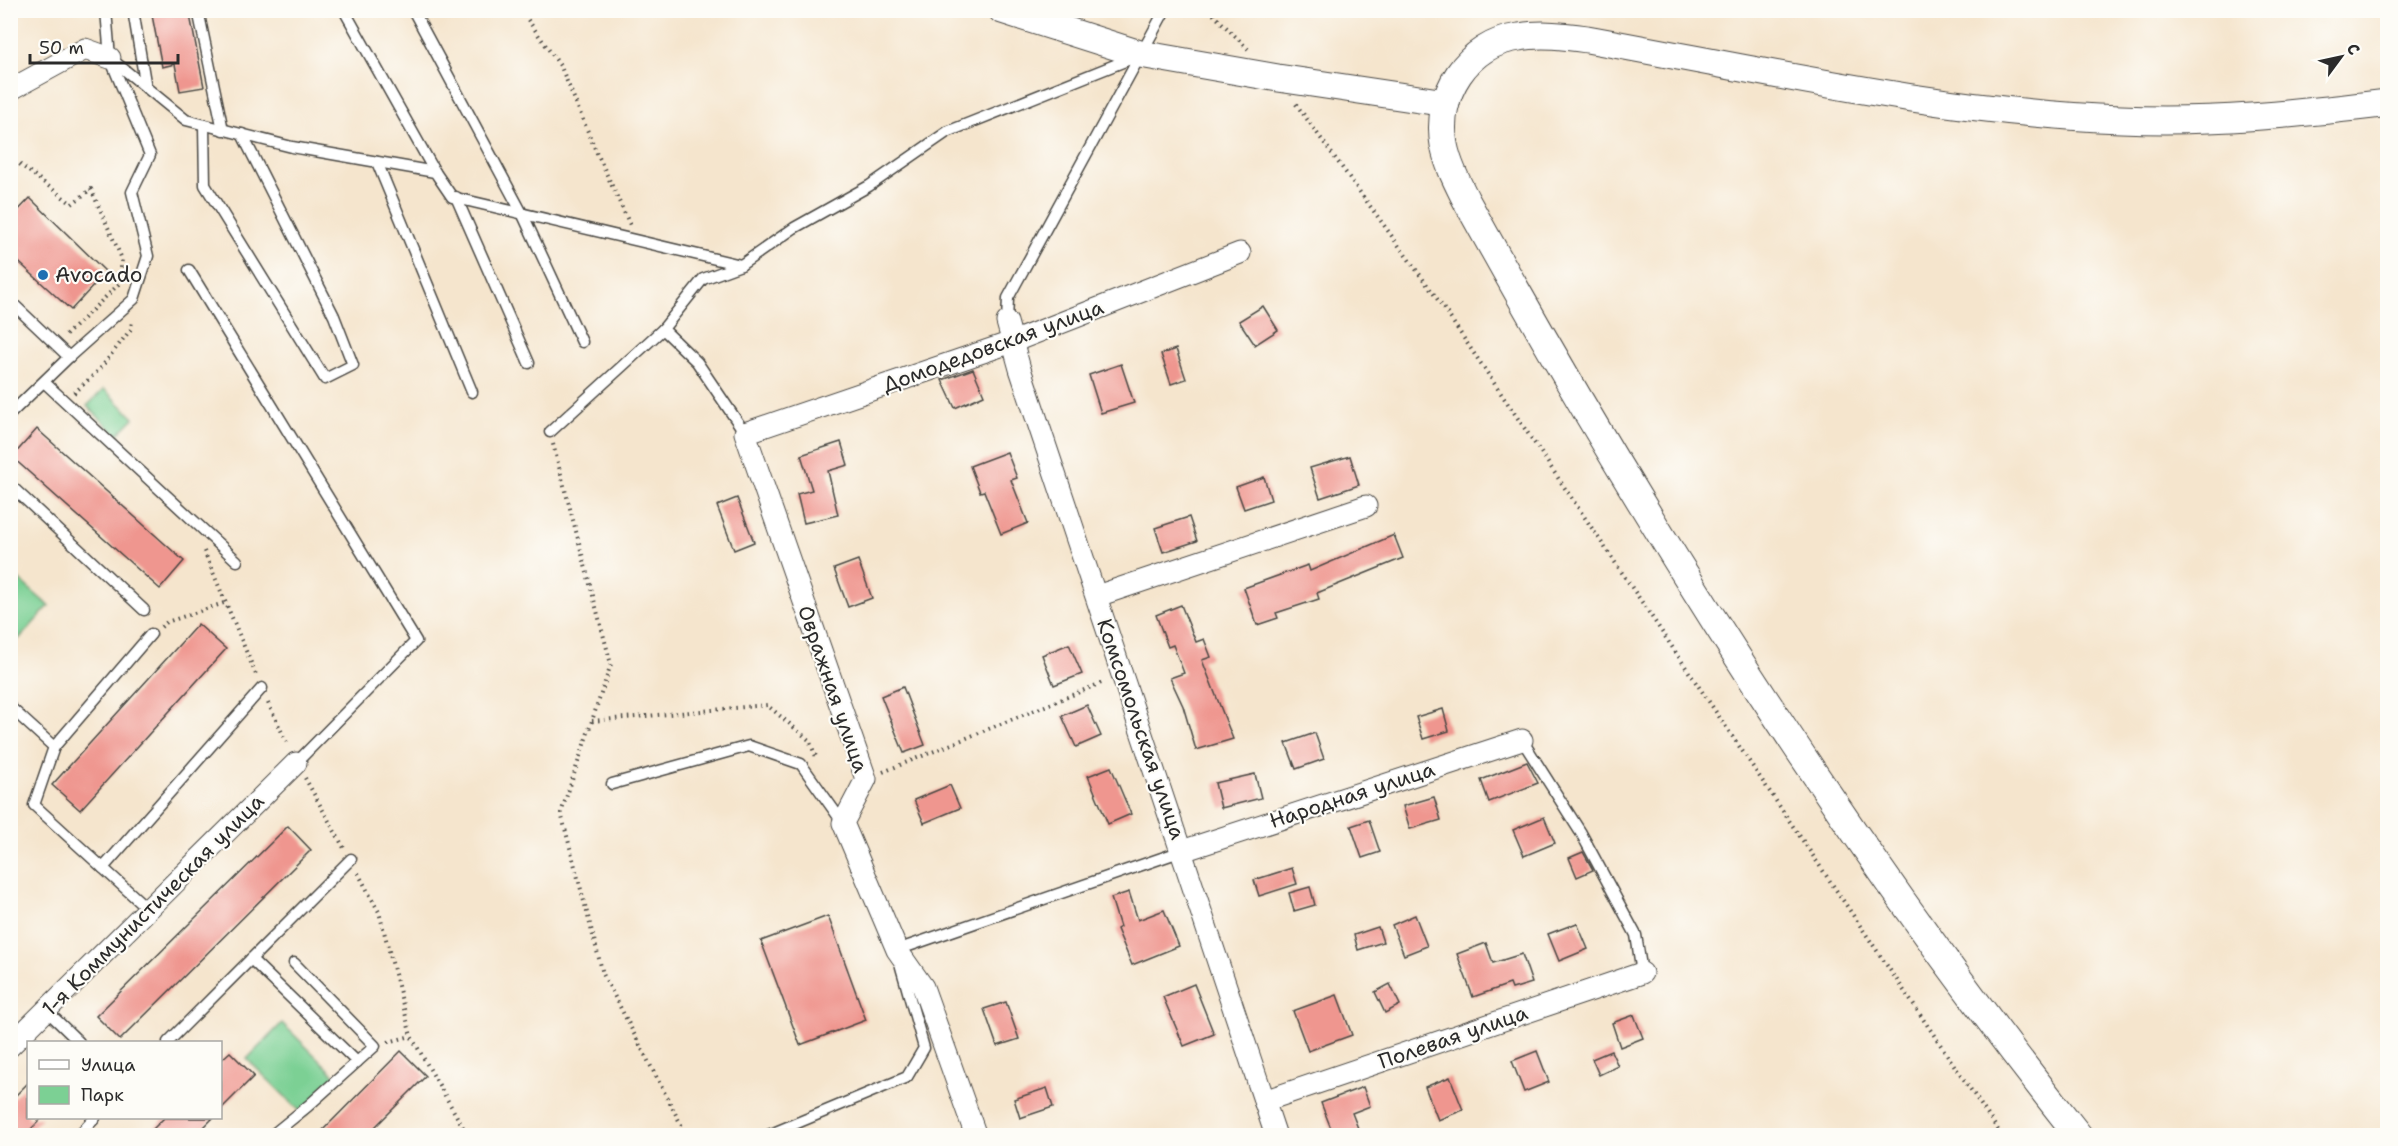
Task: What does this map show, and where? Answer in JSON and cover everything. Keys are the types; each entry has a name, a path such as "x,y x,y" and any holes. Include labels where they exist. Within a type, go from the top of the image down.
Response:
{"street":[{"path":"1002,10 1140,54 1278,78 1446,103"},
{"path":"2079,1136 1867,852 1771,711 1688,582 1556,359 1462,191 1447,158 1444,143 1443,122 1446,103 1461,69 1482,50 1498,42 1518,37 1548,35 1587,39 1921,99 2081,117 2203,120 2388,103"},
{"path":"10,90 85,49 110,58"},
{"name":"Домодедовская улица","path":"745,433 1009,332 1240,253"},
{"name":"Комсомольская улица","path":"1009,332 1276,1136"},
{"name":"Овражная улица","path":"745,433 866,779 843,823"},
{"path":"1097,596 1366,506"},
{"name":"Народная улица","path":"1182,851 1522,740"},
{"name":"1-я Коммунистическая улица","path":"10,1046 296,763"},
{"path":"843,823 897,950 923,987 976,1136"},
{"name":"Полевая улица","path":"1264,1101 1642,973"}],"lane":[{"path":"10,414 134,299 148,256 132,192 150,155 110,58 106,10"},
{"path":"133,10 146,88"},
{"path":"198,10 223,130"},
{"path":"344,10 435,172 452,197 741,265"},
{"path":"413,10 523,215 582,342"},
{"path":"1009,332 1008,298 1165,10"},
{"path":"549,432 663,329 703,279 741,265 794,228 869,186 947,132 1140,54"},
{"path":"110,58 186,120 292,147 435,172"},
{"path":"204,125 205,185 325,379 353,365 334,316 242,134"},
{"path":"377,162 472,392"},
{"path":"456,197 529,363"},
{"path":"189,270 416,641 296,763"},
{"path":"10,301 69,357"},
{"path":"663,329 697,362 745,433"},
{"path":"44,382 237,561"},
{"path":"10,486 144,610"},
{"path":"149,910 34,806 54,747 151,634"},
{"path":"103,868 262,688"},
{"path":"10,706 54,747"},
{"path":"1522,740 1581,833 1636,935 1642,973"},
{"path":"612,784 749,746 801,764 843,823"},
{"path":"766,1136 907,1077 924,1048 897,950 1182,851"},
{"path":"169,1041 351,859"},
{"path":"251,959 357,1062"},
{"path":"271,1136 375,1046 294,963"},
{"path":"47,1011 78,1041"},
{"path":"78,1136 94,1119"}],"path":[{"path":"521,10 561,67 637,240"},
{"path":"1209,10 1278,78 1436,297 2002,1136"},
{"path":"10,157 72,204 91,189 123,259 119,284 56,345"},
{"path":"64,401 100,369 131,328 134,299"},
{"path":"213,575 220,593"},
{"path":"167,622 224,603"},
{"path":"866,779 1123,674"},
{"path":"296,763 379,912 411,1036 468,1136"},
{"path":"375,1046 411,1036"}],"green space":[{"path":"104,389 134,418 117,435 87,406"},
{"path":"16,577 49,606 19,639 10,631 11,583"},
{"path":"282,1023 340,1080 305,1116 247,1059"}],"building":[{"path":"151,10 189,10 204,87 180,91 175,64 162,67"},
{"path":"30,198 106,272 71,310 10,254 10,219"},
{"path":"1263,306 1278,330 1255,345 1239,321"},
{"path":"1176,349 1186,379 1171,384 1161,354"},
{"path":"1121,364 1134,403 1101,413 1089,375"},
{"path":"973,369 984,395 955,408 942,380"},
{"path":"37,429 184,561 160,589 12,457"},
{"path":"841,442 848,465 828,471 838,515 804,523 797,494 812,490 801,455"},
{"path":"1007,452 1017,478 1011,480 1028,523 1001,534 984,491 980,492 970,466"},
{"path":"1350,456 1359,485 1320,498 1310,468"},
{"path":"1264,477 1271,500 1244,509 1236,487"},
{"path":"737,498 754,542 734,550 717,506"},
{"path":"1189,517 1197,541 1163,552 1155,528"},
{"path":"1394,535 1403,558 1317,593 1319,599 1276,613 1278,618 1257,625 1244,588 1308,565 1310,571"},
{"path":"858,560 872,598 848,607 834,569"},
{"path":"1181,605 1196,642 1204,639 1211,657 1202,660 1233,739 1196,750 1183,706 1170,678 1184,673 1173,645 1168,647 1156,615"},
{"path":"198,624 226,649 80,810 52,785"},
{"path":"1069,644 1082,674 1054,685 1042,655"},
{"path":"903,687 925,745 904,753 881,696"},
{"path":"1087,705 1101,736 1076,747 1062,716"},
{"path":"1443,709 1449,731 1423,739 1416,717"},
{"path":"1315,733 1324,759 1296,769 1286,743"},
{"path":"1527,762 1538,783 1489,802 1481,780"},
{"path":"1111,767 1131,814 1108,824 1088,776"},
{"path":"1255,774 1261,798 1221,808 1215,783"},
{"path":"950,785 960,808 924,823 914,800"},
{"path":"1434,797 1441,820 1410,829 1403,806"},
{"path":"1544,817 1555,843 1524,856 1513,830"},
{"path":"1369,820 1380,852 1362,858 1351,826"},
{"path":"288,826 311,850 120,1040 96,1016"},
{"path":"1583,852 1593,870 1577,877 1569,858"},
{"path":"1292,868 1297,884 1259,896 1254,880"},
{"path":"1310,887 1315,905 1294,911 1289,893"},
{"path":"1129,892 1138,920 1164,910 1179,946 1132,965 1117,929 1120,927 1111,898"},
{"path":"1415,915 1427,946 1404,955 1392,925"},
{"path":"828,916 866,1020 800,1045 761,941"},
{"path":"1577,923 1588,949 1559,961 1548,934"},
{"path":"1378,927 1383,942 1358,950 1354,935"},
{"path":"1486,943 1493,963 1522,954 1532,983 1512,989 1510,984 1473,997 1457,954"},
{"path":"1194,984 1214,1034 1184,1046 1163,997"},
{"path":"1390,984 1400,1005 1385,1013 1375,992"},
{"path":"1337,995 1352,1035 1308,1051 1293,1011"},
{"path":"1006,1002 1019,1039 997,1046 984,1009"},
{"path":"1634,1015 1643,1038 1620,1047 1612,1023"},
{"path":"401,1051 426,1076 366,1136 317,1136"},
{"path":"1537,1051 1549,1082 1524,1092 1512,1061"},
{"path":"1611,1051 1618,1066 1599,1075 1592,1059"},
{"path":"230,1052 254,1076 222,1108 222,1059"},
{"path":"1450,1077 1463,1110 1438,1120 1425,1087"},
{"path":"27,1084 27,1119 41,1119 24,1136 10,1136 10,1101"},
{"path":"1363,1087 1370,1106 1352,1113 1361,1136 1334,1136 1321,1103"},
{"path":"1047,1088 1053,1107 1020,1118 1014,1099"},
{"path":"163,1119 212,1119 195,1136 146,1136"}],"place":[{"name":"Avocado","path":"43,275"}]}
